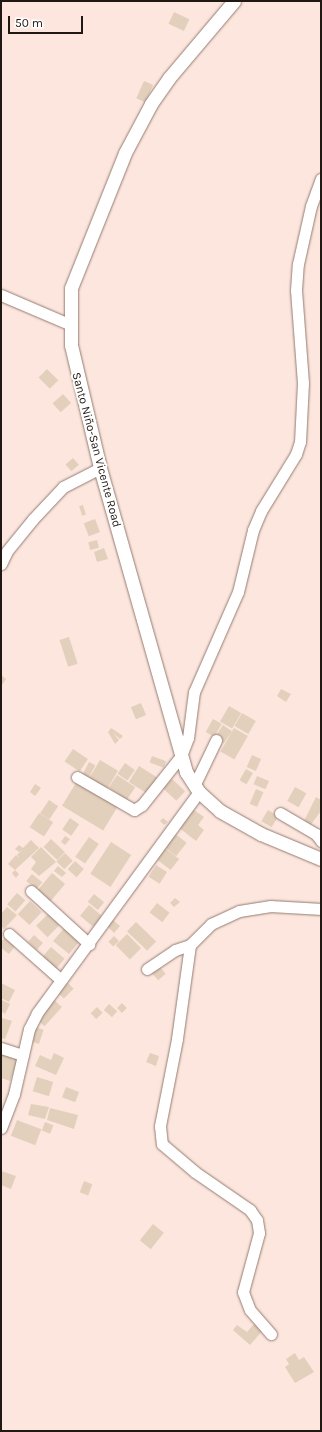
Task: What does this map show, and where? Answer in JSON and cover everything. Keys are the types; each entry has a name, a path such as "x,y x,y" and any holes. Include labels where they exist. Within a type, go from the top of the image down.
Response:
{"main road":[{"name":"Santo Niño-San Vicente Road","path":"234,1 169,78 151,104 125,153 78,264 71,288 69,324 74,368 100,468 180,756 196,789 220,811 239,823 319,854"}],"street":[{"path":"78,777 134,810 142,805 180,756 188,738 194,692 238,592 253,530 261,511 296,454 300,442 303,383 296,290 298,264 311,206 321,179"},
{"path":"1,295 39,309 69,324"},
{"path":"1,564 7,551 63,487 100,468"},
{"path":"1,1128 14,1094 29,1029 37,1013 89,944 196,789 216,740"},
{"path":"280,813 316,834 321,841"},
{"path":"31,891 89,944"},
{"path":"147,969 175,950 190,945 211,924 239,911 271,906 321,909"},
{"path":"9,934 61,980"},
{"path":"190,945 177,1039 160,1126 162,1144 195,1172 250,1210 257,1220 259,1233 243,1292 250,1310 271,1334"},
{"path":"1,1048 23,1054"}],"building":[{"path":"174,12 189,19 184,31 169,24"},
{"path":"144,81 153,85 145,102 136,98"},
{"path":"47,369 58,380 50,389 39,377"},
{"path":"63,394 71,403 61,412 53,403"},
{"path":"73,458 79,465 71,471 65,465"},
{"path":"83,505 86,515 82,516 79,506"},
{"path":"95,519 100,532 89,536 84,523"},
{"path":"97,540 99,548 90,550 88,542"},
{"path":"104,548 108,559 97,562 94,552"},
{"path":"69,637 78,664 68,667 59,640"},
{"path":"1,675 6,679 2,685 1,684"},
{"path":"281,689 291,694 286,702 277,696"},
{"path":"141,703 146,715 136,719 131,707"},
{"path":"229,706 241,713 232,729 220,722"},
{"path":"242,713 256,721 248,734 234,726"},
{"path":"213,719 222,724 214,737 206,732"},
{"path":"223,725 232,731 224,744 215,737"},
{"path":"111,728 123,736 120,739 113,733 119,740 115,744 108,732"},
{"path":"234,728 248,736 234,759 220,751"},
{"path":"73,749 88,759 80,772 65,761"},
{"path":"252,755 261,759 256,771 247,767"},
{"path":"152,756 166,761 164,768 150,763"},
{"path":"100,760 118,771 107,790 89,779"},
{"path":"89,762 95,765 88,780 81,777"},
{"path":"125,763 135,770 127,781 118,774"},
{"path":"139,766 158,778 148,794 129,782"},
{"path":"246,769 253,773 246,784 240,780"},
{"path":"117,775 135,787 127,800 109,787"},
{"path":"257,776 269,781 265,789 253,784"},
{"path":"172,779 185,791 176,801 163,789"},
{"path":"77,781 118,806 103,831 62,806"},
{"path":"35,784 41,788 35,796 30,792"},
{"path":"295,787 306,793 299,807 287,801"},
{"path":"256,789 263,792 257,807 250,804"},
{"path":"316,797 321,800 321,811 309,827 303,823"},
{"path":"49,800 58,806 49,819 40,813"},
{"path":"194,810 204,817 198,825 204,830 196,841 178,827"},
{"path":"268,810 278,816 272,827 261,821"},
{"path":"39,813 53,822 44,837 30,827"},
{"path":"70,818 79,824 71,836 62,830"},
{"path":"163,818 168,822 164,825 160,821"},
{"path":"174,833 187,843 176,856 164,846"},
{"path":"65,836 70,839 65,845 61,842"},
{"path":"89,837 99,844 85,864 75,857"},
{"path":"51,839 65,852 57,860 43,847"},
{"path":"31,840 39,848 15,870 8,864 16,855 20,859 17,855 22,850 19,852 15,849 19,845 23,848"},
{"path":"111,842 131,855 110,887 90,874"},
{"path":"41,847 56,862 39,876 31,869 36,862 31,857"},
{"path":"165,848 179,859 171,870 156,859"},
{"path":"65,853 73,861 64,869 57,861"},
{"path":"75,861 84,869 77,877 68,869"},
{"path":"156,865 167,872 160,884 149,877"},
{"path":"58,866 66,873 62,877 54,871"},
{"path":"15,870 19,874 16,878 12,873"},
{"path":"52,873 65,884 48,904 35,893"},
{"path":"32,874 42,882 36,889 26,881"},
{"path":"17,893 25,900 15,912 7,904"},
{"path":"94,894 104,902 98,910 88,902"},
{"path":"175,898 180,902 174,907 170,903"},
{"path":"30,901 42,912 29,925 18,914"},
{"path":"157,903 170,913 162,922 150,912"},
{"path":"89,905 102,916 93,927 80,916"},
{"path":"7,907 17,915 4,929 1,926 1,914"},
{"path":"51,911 62,922 47,937 36,926"},
{"path":"113,920 120,926 114,933 107,926"},
{"path":"136,922 156,941 147,951 127,931"},
{"path":"67,925 78,934 74,938 79,942 69,954 53,941"},
{"path":"127,934 141,948 130,959 116,945"},
{"path":"34,935 43,943 37,950 28,942"},
{"path":"6,936 16,945 9,954 1,948 1,942"},
{"path":"114,936 119,941 113,947 108,942"},
{"path":"51,947 65,959 54,971 41,959"},
{"path":"157,964 166,974 158,980 150,971"},
{"path":"1,983 15,990 9,1002 1,998"},
{"path":"68,983 74,989 64,999 58,993"},
{"path":"53,999 62,1007 45,1026 36,1018"},
{"path":"2,1000 10,1004 5,1014 1,1011"},
{"path":"122,1003 127,1008 122,1013 117,1008"},
{"path":"109,1004 117,1011 112,1017 104,1010"},
{"path":"97,1007 103,1013 96,1019 91,1013"},
{"path":"2,1018 12,1021 5,1039 1,1038"},
{"path":"35,1027 44,1030 39,1044 30,1041"},
{"path":"54,1053 64,1058 56,1075 35,1066 40,1055 51,1060"},
{"path":"150,1053 159,1056 156,1066 146,1062"},
{"path":"1,1054 18,1060 10,1081 1,1078"},
{"path":"37,1077 53,1082 49,1096 33,1091"},
{"path":"66,1087 79,1092 75,1102 62,1097"},
{"path":"31,1104 49,1107 45,1119 28,1115"},
{"path":"50,1108 78,1115 74,1129 47,1120"},
{"path":"17,1120 41,1129 35,1145 11,1136"},
{"path":"45,1122 53,1125 50,1134 42,1130"},
{"path":"1,1171 16,1176 11,1189 1,1185"},
{"path":"84,1181 92,1184 88,1195 80,1192"},
{"path":"153,1224 164,1233 151,1249 140,1240"},
{"path":"255,1323 263,1330 250,1345 233,1330 237,1325 247,1332"},
{"path":"295,1353 299,1360 304,1357 314,1372 295,1383 285,1367 289,1364 286,1359"}]}
